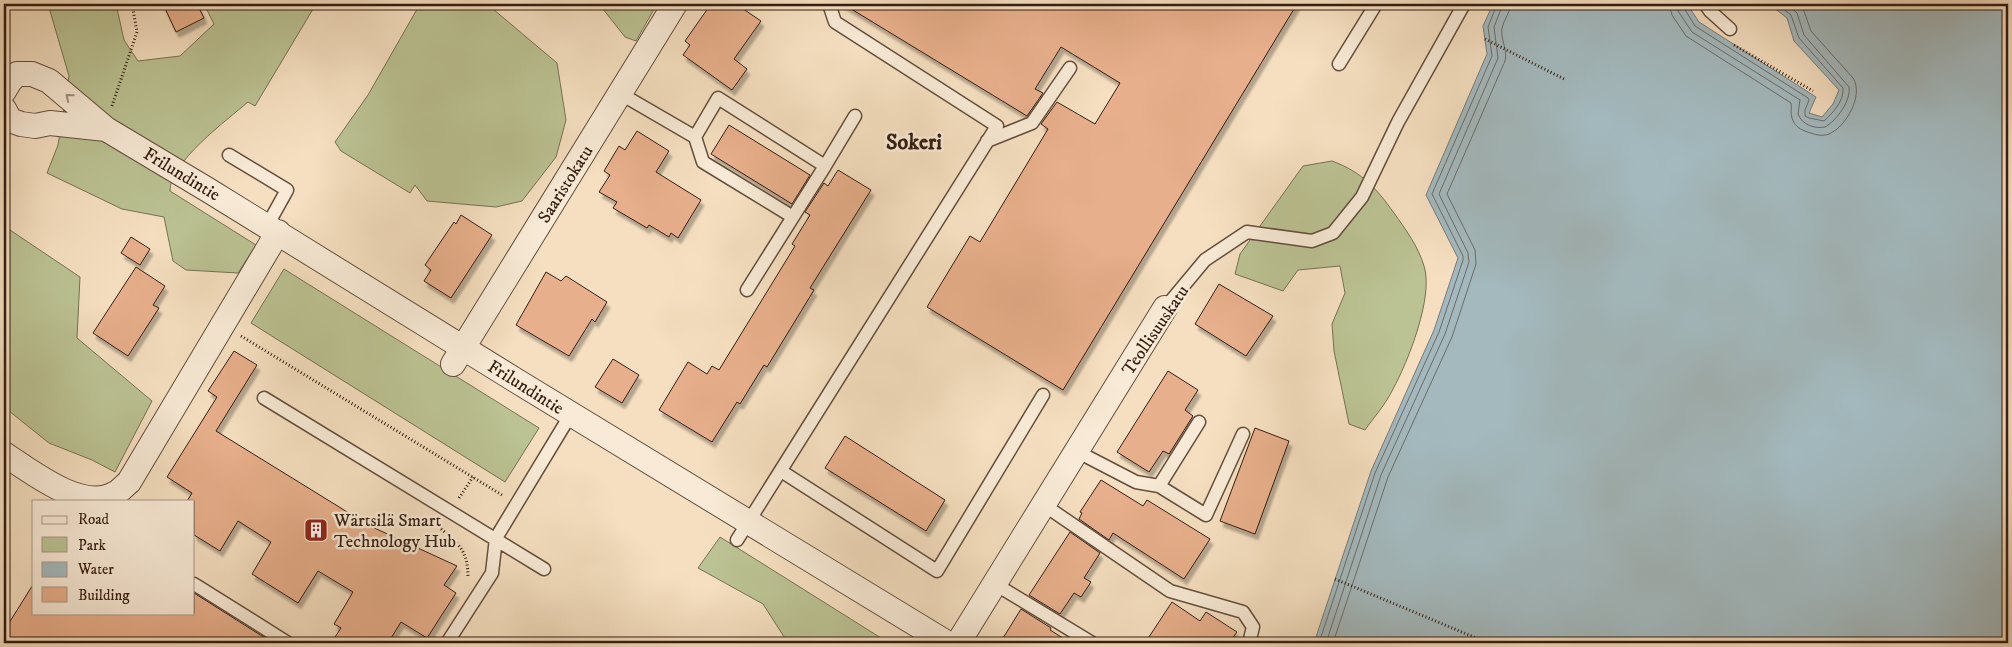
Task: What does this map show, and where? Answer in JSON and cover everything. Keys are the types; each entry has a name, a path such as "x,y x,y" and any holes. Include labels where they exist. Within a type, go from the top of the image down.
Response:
{"street":[{"name":"Saaristokatu","path":"458,356 675,4"},
{"name":"Frilundintie","path":"4,91 17,74 32,74 49,81 106,129 273,229 458,356 572,414 742,530 947,643"},
{"name":"Frilundintie","path":"4,109 10,120 21,124 34,126 50,124 106,129"},
{"path":"4,454 61,489 80,497 100,500 114,494 129,482 273,229"},
{"name":"Teollisuuskatu","path":"958,643 1166,308"}],"lane":[{"path":"742,530 997,126 835,22 829,4"},
{"path":"1339,64 1376,4"},
{"name":"Teollisuuskatu","path":"1166,308 1206,260 1247,232 1312,241 1333,233 1362,197 1398,122 1464,4"},
{"path":"1705,4 1730,30"},
{"path":"987,141 1032,123 1070,68"},
{"path":"621,94 695,137 703,162 793,217"},
{"path":"695,137 718,98 825,166"},
{"path":"747,290 855,116"},
{"path":"229,155 287,190 273,229"},
{"path":"781,471 937,571 1044,395"},
{"path":"264,398 451,510 544,569"},
{"path":"446,643 492,573 496,538 572,414"},
{"path":"1159,486 1199,422"},
{"path":"1078,452 1136,482 1159,486 1206,515 1243,434"},
{"path":"1044,505 1170,591 1243,612 1253,627 1249,643"},
{"path":"995,584 1092,643"},
{"path":"195,585 288,643"}],"path":[{"path":"106,129 136,32 132,4"},
{"path":"1485,39 1564,79"},
{"path":"1731,43 1814,91"},
{"path":"235,332 517,504"},
{"path":"468,583 466,558 459,544 440,528 473,477"},
{"path":"1335,579 1488,643"}],"green space":[{"path":"48,4 116,4 124,40 138,61 180,56 214,24 204,4 316,4 255,106 248,102 214,131 189,155 172,180 170,191 256,245 238,273 186,270 173,261 164,217 122,209 47,173 58,145 69,76"},
{"path":"422,4 487,4 557,63 566,120 556,157 522,201 496,207 427,201 415,185 410,193 341,151 335,142 368,95 416,11"},
{"path":"599,4 657,4 636,41 625,37"},
{"path":"1332,161 1352,170 1368,182 1381,196 1415,245 1424,266 1426,279 1423,311 1406,363 1387,400 1365,430 1349,424 1334,351 1332,324 1345,293 1340,266 1298,270 1283,291 1235,274 1240,254 1303,166"},
{"path":"4,226 80,277 77,338 152,401 115,472 92,460 49,443 4,407"},
{"path":"284,269 539,428 505,482 251,323"},
{"path":"720,537 889,643 788,643 763,604 698,568"}],"water":[{"path":"1493,4 1687,4 1699,22 1816,97 1809,113 1822,117 1833,104 1839,90 1794,41 1787,18 1769,4 2008,4 2008,643 1314,643 1371,471 1434,330 1458,258 1426,195 1487,54 1483,26"}],"building":[{"path":"163,4 197,4 204,18 176,32"},
{"path":"711,4 736,4 761,21 734,59 747,69 732,90 683,55 690,45 685,41"},
{"path":"843,4 1297,4 1063,390 927,307 970,236 980,242 1048,129 1041,124 1057,102 1095,124 1120,83 1061,47 1035,89 1043,93 1027,116"},
{"path":"729,125 810,175 792,204 711,154"},
{"path":"637,131 669,151 656,172 701,200 678,238 671,233 669,237 649,225 647,228 613,208 617,202 599,192 610,175 604,171 619,146 625,150"},
{"path":"838,170 871,190 810,288 814,290 767,367 764,365 740,404 737,402 712,442 659,410 688,362 707,374 712,366 719,370 795,246 792,244 810,215 805,212 824,183 828,186"},
{"path":"461,215 492,235 451,298 424,281 431,270 425,265 454,222 456,224"},
{"path":"131,237 150,249 140,265 121,253"},
{"path":"136,267 165,286 153,305 159,308 128,356 93,333"},
{"path":"546,272 561,281 566,276 607,302 595,322 592,319 569,356 516,325"},
{"path":"1219,284 1273,316 1246,356 1195,324"},
{"name":"Wärtsilä Smart Technology Hub","path":"234,351 257,365 216,431 370,526 457,566 444,585 456,593 427,638 401,622 388,643 331,643 341,628 334,624 353,592 318,571 298,603 252,574 271,542 238,521 220,551 195,536 195,500 188,500 192,493 167,477 217,397 208,391"},
{"path":"613,359 639,375 622,403 595,387"},
{"path":"1168,371 1198,390 1185,410 1193,416 1169,454 1163,451 1149,472 1117,452"},
{"path":"1255,428 1289,441 1255,534 1220,521"},
{"path":"845,436 945,500 926,531 825,468"},
{"path":"1101,480 1143,506 1147,500 1210,539 1184,579 1113,533 1109,540 1079,519 1082,513 1080,512"},
{"path":"1070,532 1100,553 1084,578 1091,582 1081,597 1074,593 1060,614 1029,595"},
{"path":"32,586 32,614 195,614 195,594 273,643 4,643 4,631"},
{"path":"1172,602 1200,621 1206,612 1237,632 1229,643 1145,643"},
{"path":"1021,609 1051,628 1050,630 1071,643 1000,643"}],"place":[{"name":"Wärtsilä Smart Technology Hub","path":"316,530"}],"district":[{"name":"Sokeri","path":"914,141"}]}
